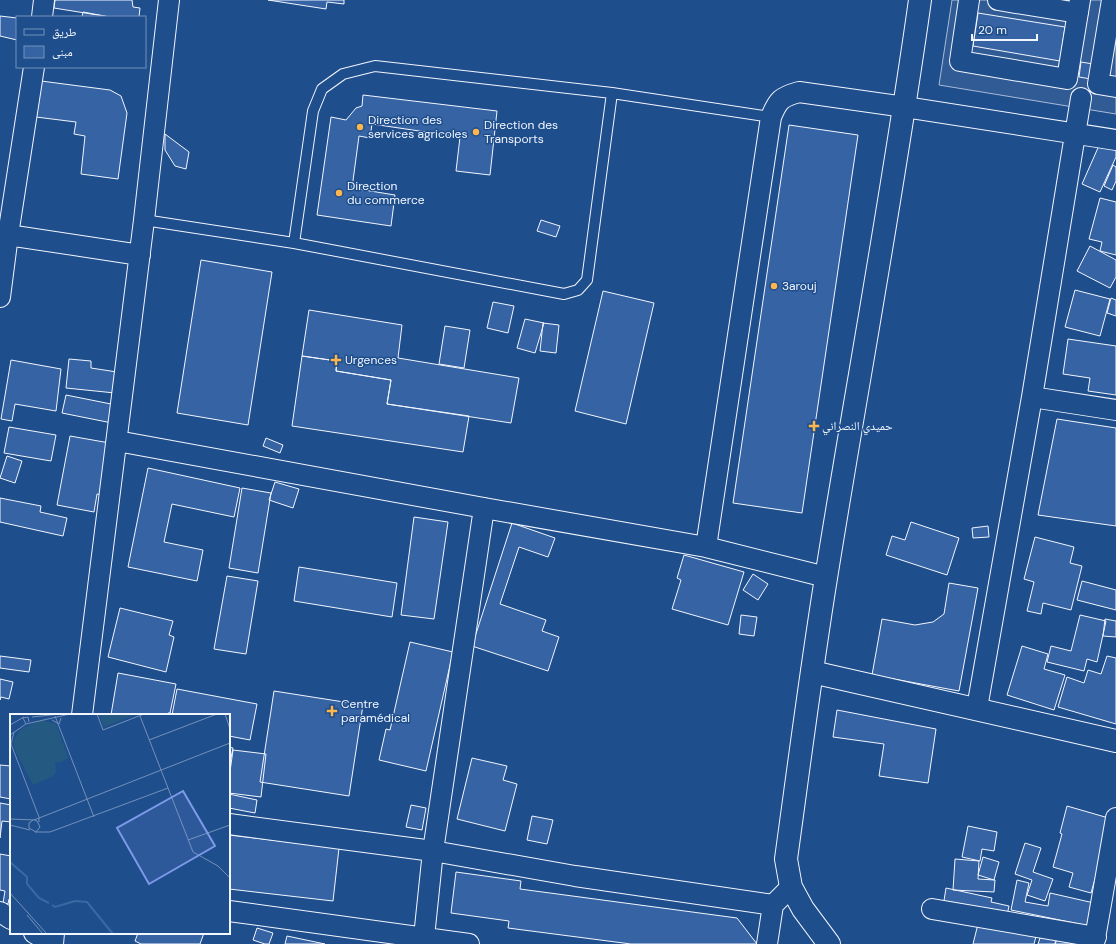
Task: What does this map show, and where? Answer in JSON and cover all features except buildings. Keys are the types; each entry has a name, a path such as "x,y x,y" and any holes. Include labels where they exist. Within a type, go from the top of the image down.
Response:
{"main road":[{"path":"829,944 803,909 791,887 786,859 826,577 905,107 920,0"},
{"path":"812,672 977,708 1116,741"}],"street":[{"path":"42,16 44,0"},
{"path":"82,714 140,255 169,0"},
{"path":"969,0 960,61 1067,79 1081,98 1032,397 977,708"},
{"path":"998,0 1079,7 1067,79"},
{"path":"1081,98 1107,86 1112,21 1112,0"},
{"path":"0,289 34,68"},
{"path":"706,547 771,117 776,105 786,96 799,92 1116,140"},
{"path":"8,235 140,255"},
{"path":"1032,397 1116,410"},
{"path":"117,441 706,547 826,577"},
{"path":"424,937 433,851 484,508"},
{"path":"932,909 1095,940 1116,818"},
{"path":"230,824 433,851 575,876 773,905"},
{"path":"767,944 773,905 791,887"},
{"path":"0,912 10,918"},
{"path":"230,912 469,944"},
{"path":"36,934 53,944 54,934"}],"lane":[{"path":"294,243 313,111 322,89 343,74 375,66 612,93 771,117"},
{"path":"144,220 294,243 564,294 578,290 587,280 612,93"}],"shaded area":[{"path":"952,0 1116,0 1116,114 939,85"}],"place":[{"name":"Direction des services agricoles","path":"360,127"},
{"name":"Direction des Transports","path":"476,132"},
{"name":"Direction du commerce","path":"339,193"},
{"name":"3arouj","path":"774,286"},
{"name":"Urgences","path":"336,360"},
{"name":"حميدي النصراني","path":"814,426"},
{"name":"Centre paramédical","path":"332,711"}]}
